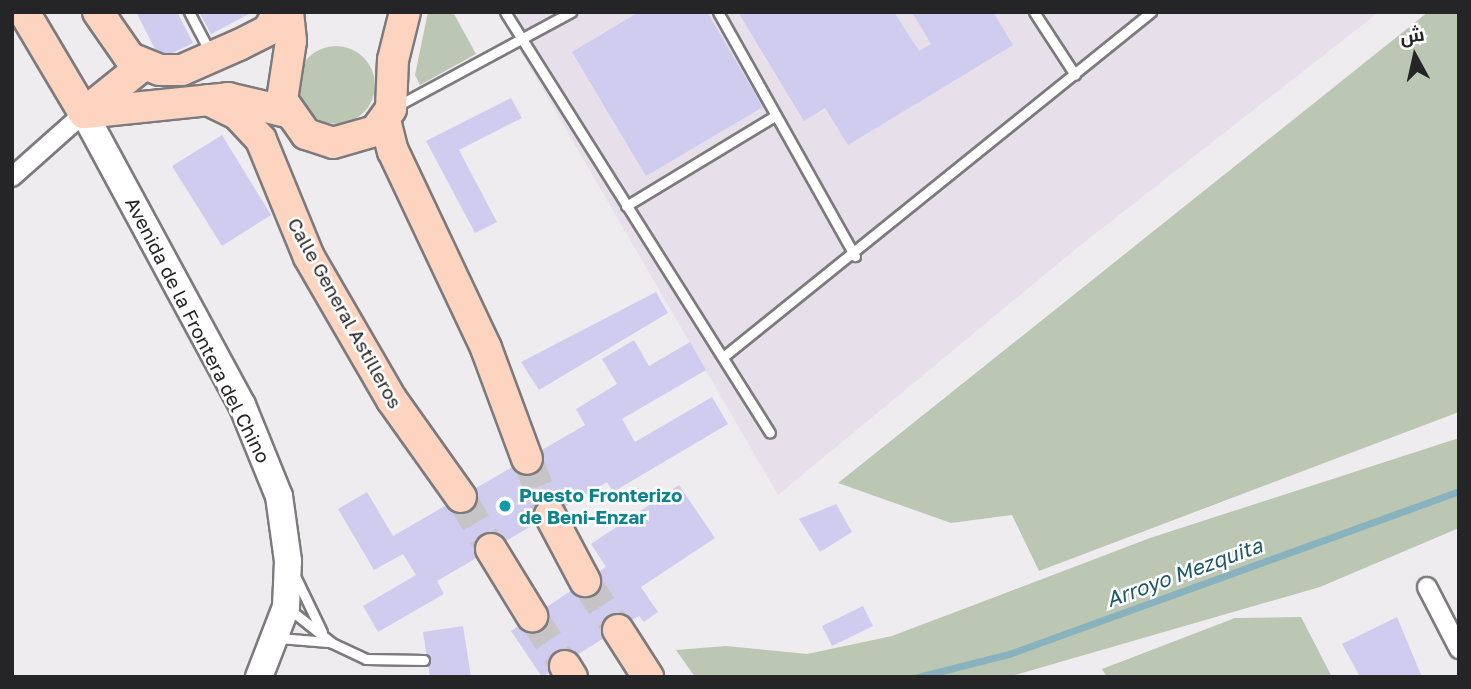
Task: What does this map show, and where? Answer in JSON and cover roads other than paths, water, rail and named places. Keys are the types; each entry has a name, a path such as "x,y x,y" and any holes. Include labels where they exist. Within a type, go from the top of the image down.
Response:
{"main road":[{"path":"24,12 85,113"},
{"path":"98,12 116,43 142,67 182,69 268,30 279,12"},
{"path":"288,12 286,61 281,87 287,112 306,134 333,143 362,138 388,115"},
{"path":"405,12 393,60 388,115 393,150 486,348 527,459"},
{"path":"85,113 142,67"},
{"path":"85,113 208,100 248,99 287,112"},
{"name":"Calle General Astilleros","path":"208,100 237,114 261,140 309,257 392,400 461,497"},
{"name":"Avenida de la Frontera del Chino","path":"85,113 268,462 288,561 286,607 277,639 259,677"},
{"path":"550,515 585,581"},
{"path":"491,549 532,616"},
{"path":"618,630 642,668"}],"street":[{"path":"12,177 85,113"},
{"path":"1427,587 1459,649"}],"lane":[{"path":"189,12 212,57"},
{"path":"505,12 770,432"},
{"path":"388,115 571,12"},
{"path":"718,12 855,256"},
{"path":"1034,12 1075,75"},
{"path":"723,358 855,256 1152,12"},
{"path":"626,205 776,115"},
{"path":"288,561 328,639"},
{"path":"286,607 328,639 366,659 424,660"},
{"path":"277,639 328,639"}],"waterway":[{"name":"Arroyo Mezquita","path":"918,677 1009,654 1459,491"}],"tunnel":[{"path":"527,459 550,515"},
{"path":"461,497 491,549"},
{"path":"585,581 618,630"},
{"path":"532,616 565,666"}],"place":[{"name":"Puesto Fronterizo de Beni-Enzar","path":"505,506"}]}
